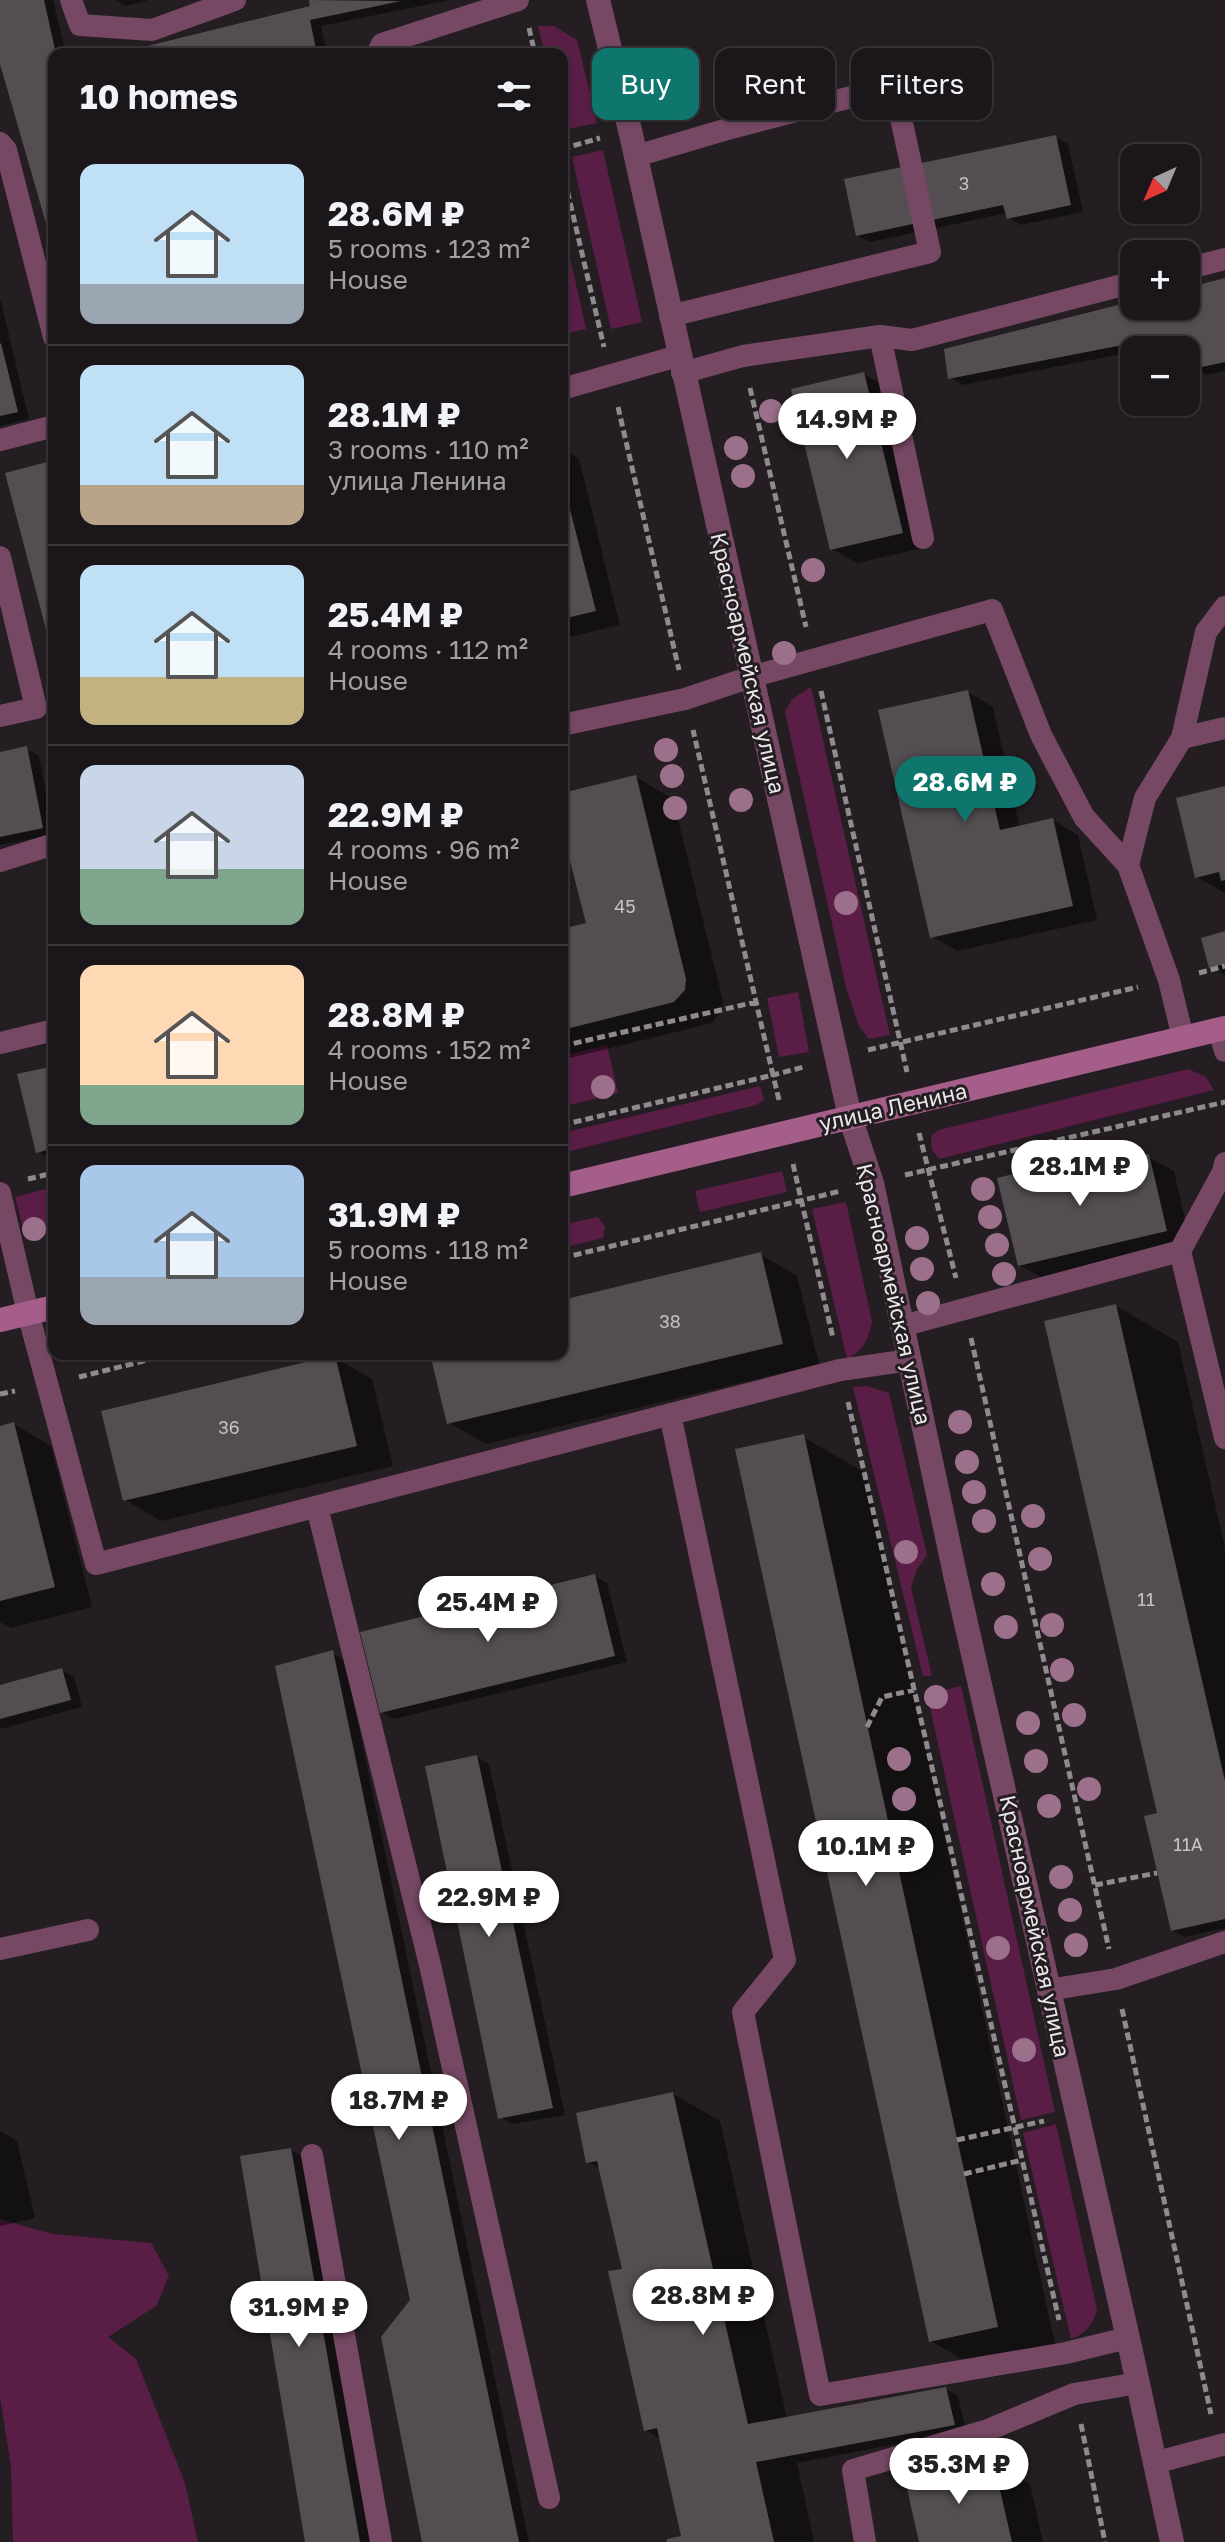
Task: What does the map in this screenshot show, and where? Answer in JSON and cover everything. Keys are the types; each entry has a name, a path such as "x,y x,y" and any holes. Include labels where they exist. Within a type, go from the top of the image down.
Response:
{"street":[{"name":"Красноармейская улица","path":"598,0 636,156 850,1117 872,1183 1172,2542"},
{"name":"улица Ленина","path":"568,1185 1183,1038 1223,1036"},
{"path":"0,1320 48,1308"}],"lane":[{"path":"71,0 80,25 152,30 235,0"},
{"path":"380,48 382,44 518,0"},
{"path":"636,156 894,86 930,252 670,316"},
{"path":"0,143 6,150 48,314"},
{"path":"1200,265 1225,259"},
{"path":"568,387 680,364 880,336 912,340 1120,286"},
{"path":"880,336 923,538"},
{"path":"0,440 48,428"},
{"path":"0,557 36,708 0,716"},
{"path":"1128,865 1145,798 1182,738 1206,632 1225,607"},
{"path":"568,724 685,699 751,677 992,610 1041,735 1084,817 1128,865 1169,980 1183,1038"},
{"path":"1182,738 1225,728"},
{"path":"0,861 48,846"},
{"path":"0,1043 48,1031"},
{"path":"1224,1171 1180,1251 1225,1438"},
{"path":"0,1193 28,1313 96,1564 840,1370 910,1360"},
{"path":"902,1326 1180,1251"},
{"path":"670,1414 785,1960 743,2012 820,2395 1066,2353 1127,2338"},
{"path":"317,1507 430,1965 549,2498"},
{"path":"0,1949 88,1930"},
{"path":"1048,1990 1116,1979 1225,1942"},
{"path":"312,2155 381,2542"},
{"path":"865,2542 853,2470 988,2430 1074,2394 1138,2383"},
{"path":"1154,2463 1222,2445"}],"path":[{"path":"568,193 787,1132 1066,2353"},
{"path":"743,356 900,1042 926,1169 964,1308 1222,2445"},
{"path":"568,1124 1225,966"},
{"path":"568,1045 756,1001"},
{"path":"0,1394 147,1360"},
{"path":"867,1727 882,1697 914,1690"},
{"path":"1095,1885 1157,1873"},
{"path":"957,2140 1077,2114"},
{"path":"964,2174 1022,2160"},
{"path":"1074,2394 1105,2542"}],"shaded area":[{"path":"538,26 554,26 577,40 592,102 592,120 597,123 568,129 568,48 544,48"},
{"path":"603,150 642,322 611,329 572,157"},
{"path":"568,248 586,329 568,333"},
{"path":"811,687 890,1035 869,1039 859,1026 847,991 785,712 792,699"},
{"path":"798,992 809,1052 779,1057 767,998"},
{"path":"607,1045 618,1093 568,1106 568,1055"},
{"path":"1188,1069 1206,1077 1214,1090 939,1159 932,1150 931,1136 939,1130"},
{"path":"760,1086 764,1100 756,1105 568,1152 568,1132"},
{"path":"782,1171 787,1192 700,1212 695,1191"},
{"path":"48,1189 48,1234 26,1240 15,1197"},
{"path":"846,1202 872,1322 864,1344 847,1359 812,1209"},
{"path":"598,1217 605,1227 603,1238 568,1247 568,1224"},
{"path":"867,1386 889,1393 927,1555 916,1571 911,1588 932,1676 923,1676 853,1387"},
{"path":"961,1686 1055,2112 1021,2120 927,1694"},
{"path":"1056,2124 1097,2310 1088,2328 1071,2339 1023,2133"},
{"path":"0,2219 52,2234 151,2243 169,2276 156,2306 108,2337 136,2359 185,2483 198,2542 13,2542 11,2467 0,2397"}],"building":[{"path":"0,0 44,0 55,48 48,48 48,230 0,64"},
{"path":"309,0 401,1 310,20 316,48 139,48 310,6"},
{"path":"1056,135 1071,205 1007,219 1003,205 856,236 844,179"},
{"path":"1225,278 1225,362 1200,367 1200,336 1120,336 1120,345 948,379 944,349 1120,305 1120,320 1200,320 1200,284"},
{"path":"0,344 18,412 0,416"},
{"path":"864,372 903,533 830,550 791,389"},
{"path":"47,462 48,466 48,637 5,473"},
{"path":"568,501 596,611 568,618"},
{"path":"968,690 1000,830 1053,818 1073,906 930,938 878,710"},
{"path":"27,746 43,828 0,837 0,752"},
{"path":"636,775 686,979 685,990 674,1002 568,1028 568,928 586,923 568,853 568,792"},
{"path":"1225,786 1225,880 1221,881 1219,872 1195,878 1176,798"},
{"path":"1225,931 1225,964 1209,968 1201,938"},
{"path":"48,1067 48,1150 36,1153 17,1074"},
{"path":"1149,1154 1167,1231 1018,1266 997,1178 1056,1164 1059,1175"},
{"path":"761,1252 783,1344 447,1424 431,1360 568,1360 568,1299"},
{"path":"1116,1304 1225,1781 1225,1919 1171,1931 1144,1816 1157,1813 1044,1321"},
{"path":"314,1360 336,1360 357,1446 123,1501 101,1411"},
{"path":"14,1422 55,1587 0,1601 0,1426"},
{"path":"804,1434 998,2327 929,2342 735,1449"},
{"path":"595,1574 615,1656 380,1713 360,1632"},
{"path":"333,1650 519,2542 422,2542 381,2337 410,2300 275,1666"},
{"path":"62,1668 71,1700 0,1719 0,1685"},
{"path":"477,1755 553,2108 498,2119 425,1766"},
{"path":"673,2092 748,2424 946,2387 955,2425 756,2462 774,2542 667,2542 667,2539 681,2536 657,2428 644,2431 608,2271 622,2269 597,2161 586,2163 576,2113"},
{"path":"291,2148 360,2542 305,2542 240,2156"},
{"path":"993,2460 1012,2542 919,2542 905,2480"}]}
